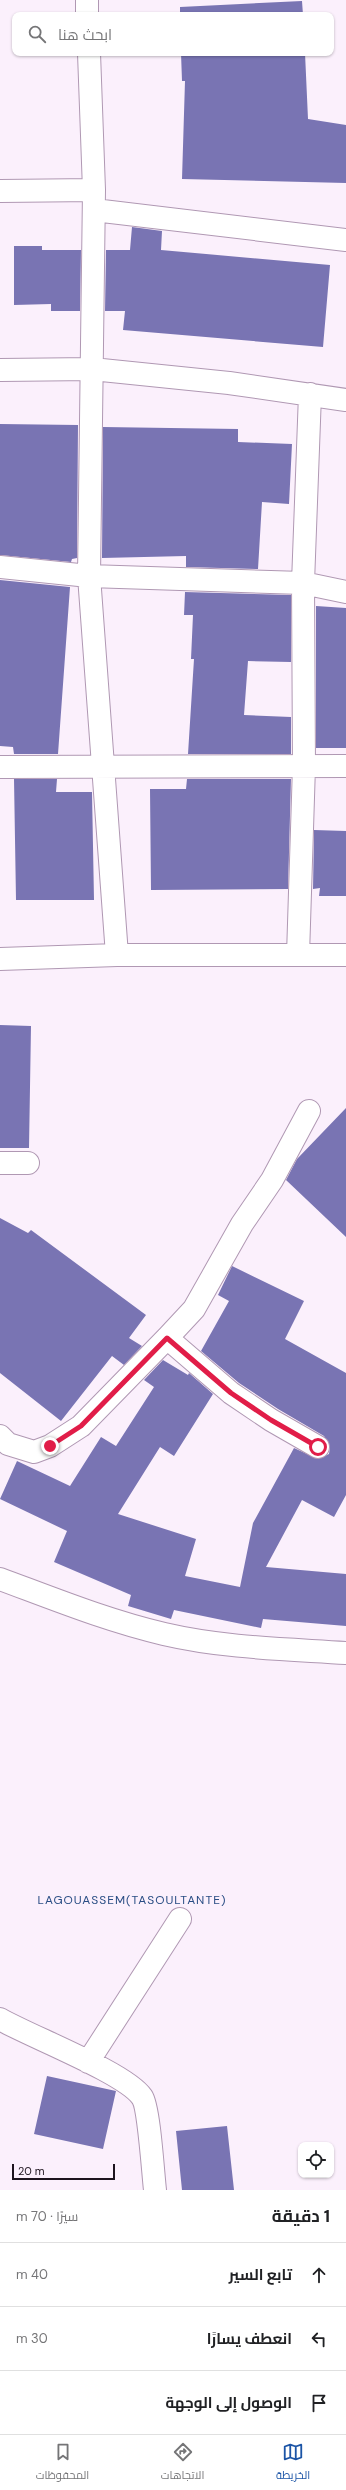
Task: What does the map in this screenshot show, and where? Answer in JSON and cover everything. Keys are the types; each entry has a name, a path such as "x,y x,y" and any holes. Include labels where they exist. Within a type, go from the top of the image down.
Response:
{"street":[{"path":"87,0 87,12"},
{"path":"89,56 94,200 89,576 117,955"},
{"path":"0,191 94,200 346,240"},
{"path":"0,370 92,369 229,383 346,400"},
{"path":"298,955 304,766 303,583 310,394"},
{"path":"0,567 89,576 303,583 346,592"},
{"path":"0,767 103,768 346,766"},
{"path":"0,959 117,955 346,955"},
{"path":"0,1436 8,1444 34,1452 50,1446 81,1426 167,1338 194,1309 242,1224 272,1180 309,1111"},
{"path":"0,1163 28,1163"},
{"path":"167,1338 231,1393 271,1420 318,1447"},
{"path":"0,1579 115,1621 165,1635 229,1645 346,1653"},
{"path":"88,2062 180,1919"},
{"path":"0,2020 88,2062 130,2085 142,2097 147,2111 155,2190"}],"building":[{"path":"302,1 303,12 180,12 180,7"},
{"path":"181,56 305,56 308,119 346,125 346,183 182,179 185,81 182,81"},
{"path":"132,227 162,231 161,250 330,265 323,347 123,330 125,311 105,311 106,250 130,250"},
{"path":"14,246 42,246 42,250 81,250 80,311 51,311 51,304 14,305"},
{"path":"0,424 78,425 77,558 72,559 71,562 0,555"},
{"path":"103,427 238,429 238,442 292,444 289,504 262,502 258,569 186,567 186,556 102,558"},
{"path":"0,580 70,587 58,754 14,754 13,747 0,746"},
{"path":"185,592 291,595 291,662 248,661 244,715 291,717 291,754 188,754 194,659 191,659 193,615 184,615"},
{"path":"316,606 346,608 346,748 316,748"},
{"path":"14,779 57,779 56,792 92,792 94,900 16,900"},
{"path":"187,779 291,779 288,889 151,890 150,789 186,789"},
{"path":"314,830 346,831 346,896 319,896 320,888 313,889"},
{"path":"0,1025 31,1026 29,1148 0,1148"},
{"path":"346,1108 346,1237 286,1180 297,1159"},
{"path":"0,1218 28,1233 31,1230 146,1315 129,1338 142,1346 124,1365 112,1356 61,1421 0,1373"},
{"path":"232,1266 304,1301 285,1339 346,1373 346,1495 334,1517 302,1500 266,1567 346,1574 346,1626 263,1619 261,1628 174,1610 171,1619 128,1606 131,1595 54,1562 67,1531 0,1499 17,1461 70,1486 101,1437 116,1446 154,1387 144,1380 163,1360 188,1375 189,1373 213,1394 174,1456 160,1447 118,1514 196,1539 185,1576 240,1587 253,1523 294,1448 318,1459 329,1454 330,1447 324,1436 278,1409 239,1383 201,1351 229,1301 218,1295"},
{"path":"47,2076 116,2091 103,2149 34,2134"},
{"path":"227,2126 234,2190 182,2190 176,2131"}],"district":[{"name":"LAGOUASSEM(TASOULTANTE)","path":"132,1900"}],"route":[{"path":"50,1446 81,1426 167,1338 231,1393 271,1420 318,1447"}]}
